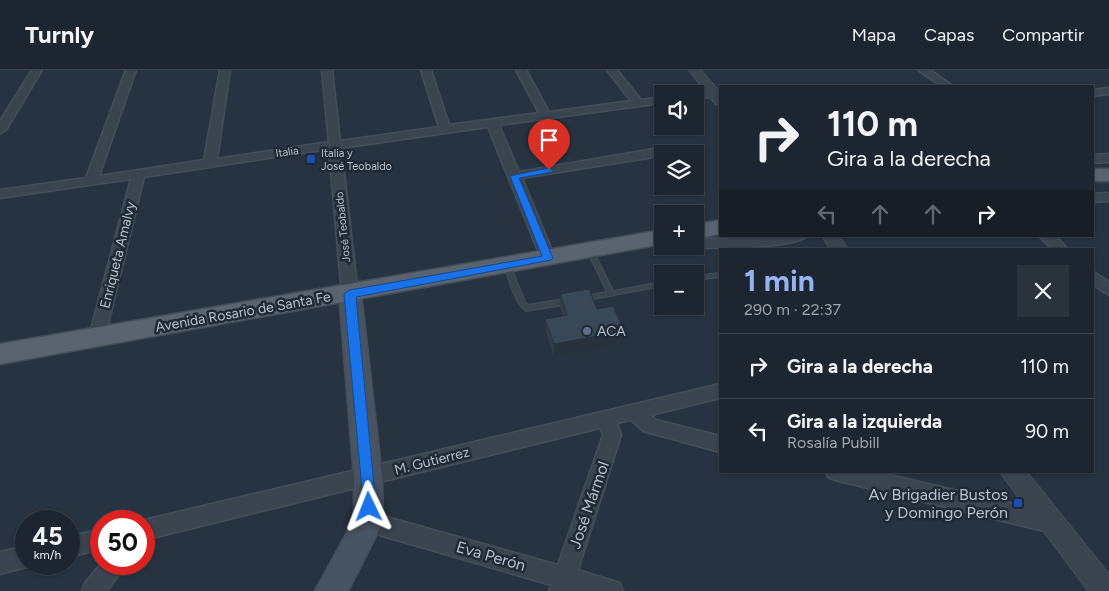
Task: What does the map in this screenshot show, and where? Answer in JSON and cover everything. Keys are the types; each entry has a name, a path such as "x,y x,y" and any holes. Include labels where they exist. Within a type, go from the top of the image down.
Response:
{"main road":[{"path":"1094,175 1109,175"},
{"path":"704,230 719,227"},
{"name":"Avenida Rosario de Santa Fe","path":"0,354 654,240"},
{"path":"331,591 369,522 368,477 350,294"}],"street":[{"path":"0,130 37,70"},
{"path":"91,180 131,70"},
{"path":"210,164 225,70"},
{"name":"José Teobaldo","path":"327,70 350,294"},
{"path":"426,70 445,128"},
{"path":"521,70 544,115"},
{"path":"612,70 637,102"},
{"path":"695,70 717,98"},
{"path":"914,70 937,85"},
{"path":"923,70 946,85"},
{"path":"1094,93 1109,90"},
{"path":"704,97 717,98"},
{"name":"Italia","path":"0,194 445,128 654,101"},
{"path":"492,122 548,258"},
{"path":"514,176 654,153"},
{"path":"1094,159 1109,158"},
{"name":"Enriqueta Amalvy","path":"97,337 139,173"},
{"path":"1094,198 1109,197"},
{"path":"704,244 762,242 794,237"},
{"path":"831,237 838,248"},
{"path":"1047,237 1060,248"},
{"path":"1094,278 1109,290"},
{"name":"M. Gutierrez","path":"155,527 719,391"},
{"path":"634,412 650,426 719,444"},
{"name":"José Mármol","path":"562,584 612,435 606,419"},
{"path":"843,473 1052,523"},
{"path":"1013,473 1105,591"},
{"name":"Eva Perón","path":"369,522 562,584 612,591"},
{"path":"0,562 15,559"},
{"path":"93,591 107,575"}],"lane":[{"path":"590,250 611,294"},
{"path":"507,265 522,303 526,308 654,286"},
{"path":"704,277 719,275"}],"building":[{"path":"589,289 597,309 613,306 624,331 554,344 545,319 567,315 560,294"}],"place":[{"name":"Italia y José Teobaldo","path":"311,159"},
{"name":"ACA","path":"587,331"},
{"name":"Av Brigadier Bustos y Domingo Perón","path":"1018,503"}],"route":[{"path":"369,507 368,477 350,294 548,258 514,176 549,170"}]}
